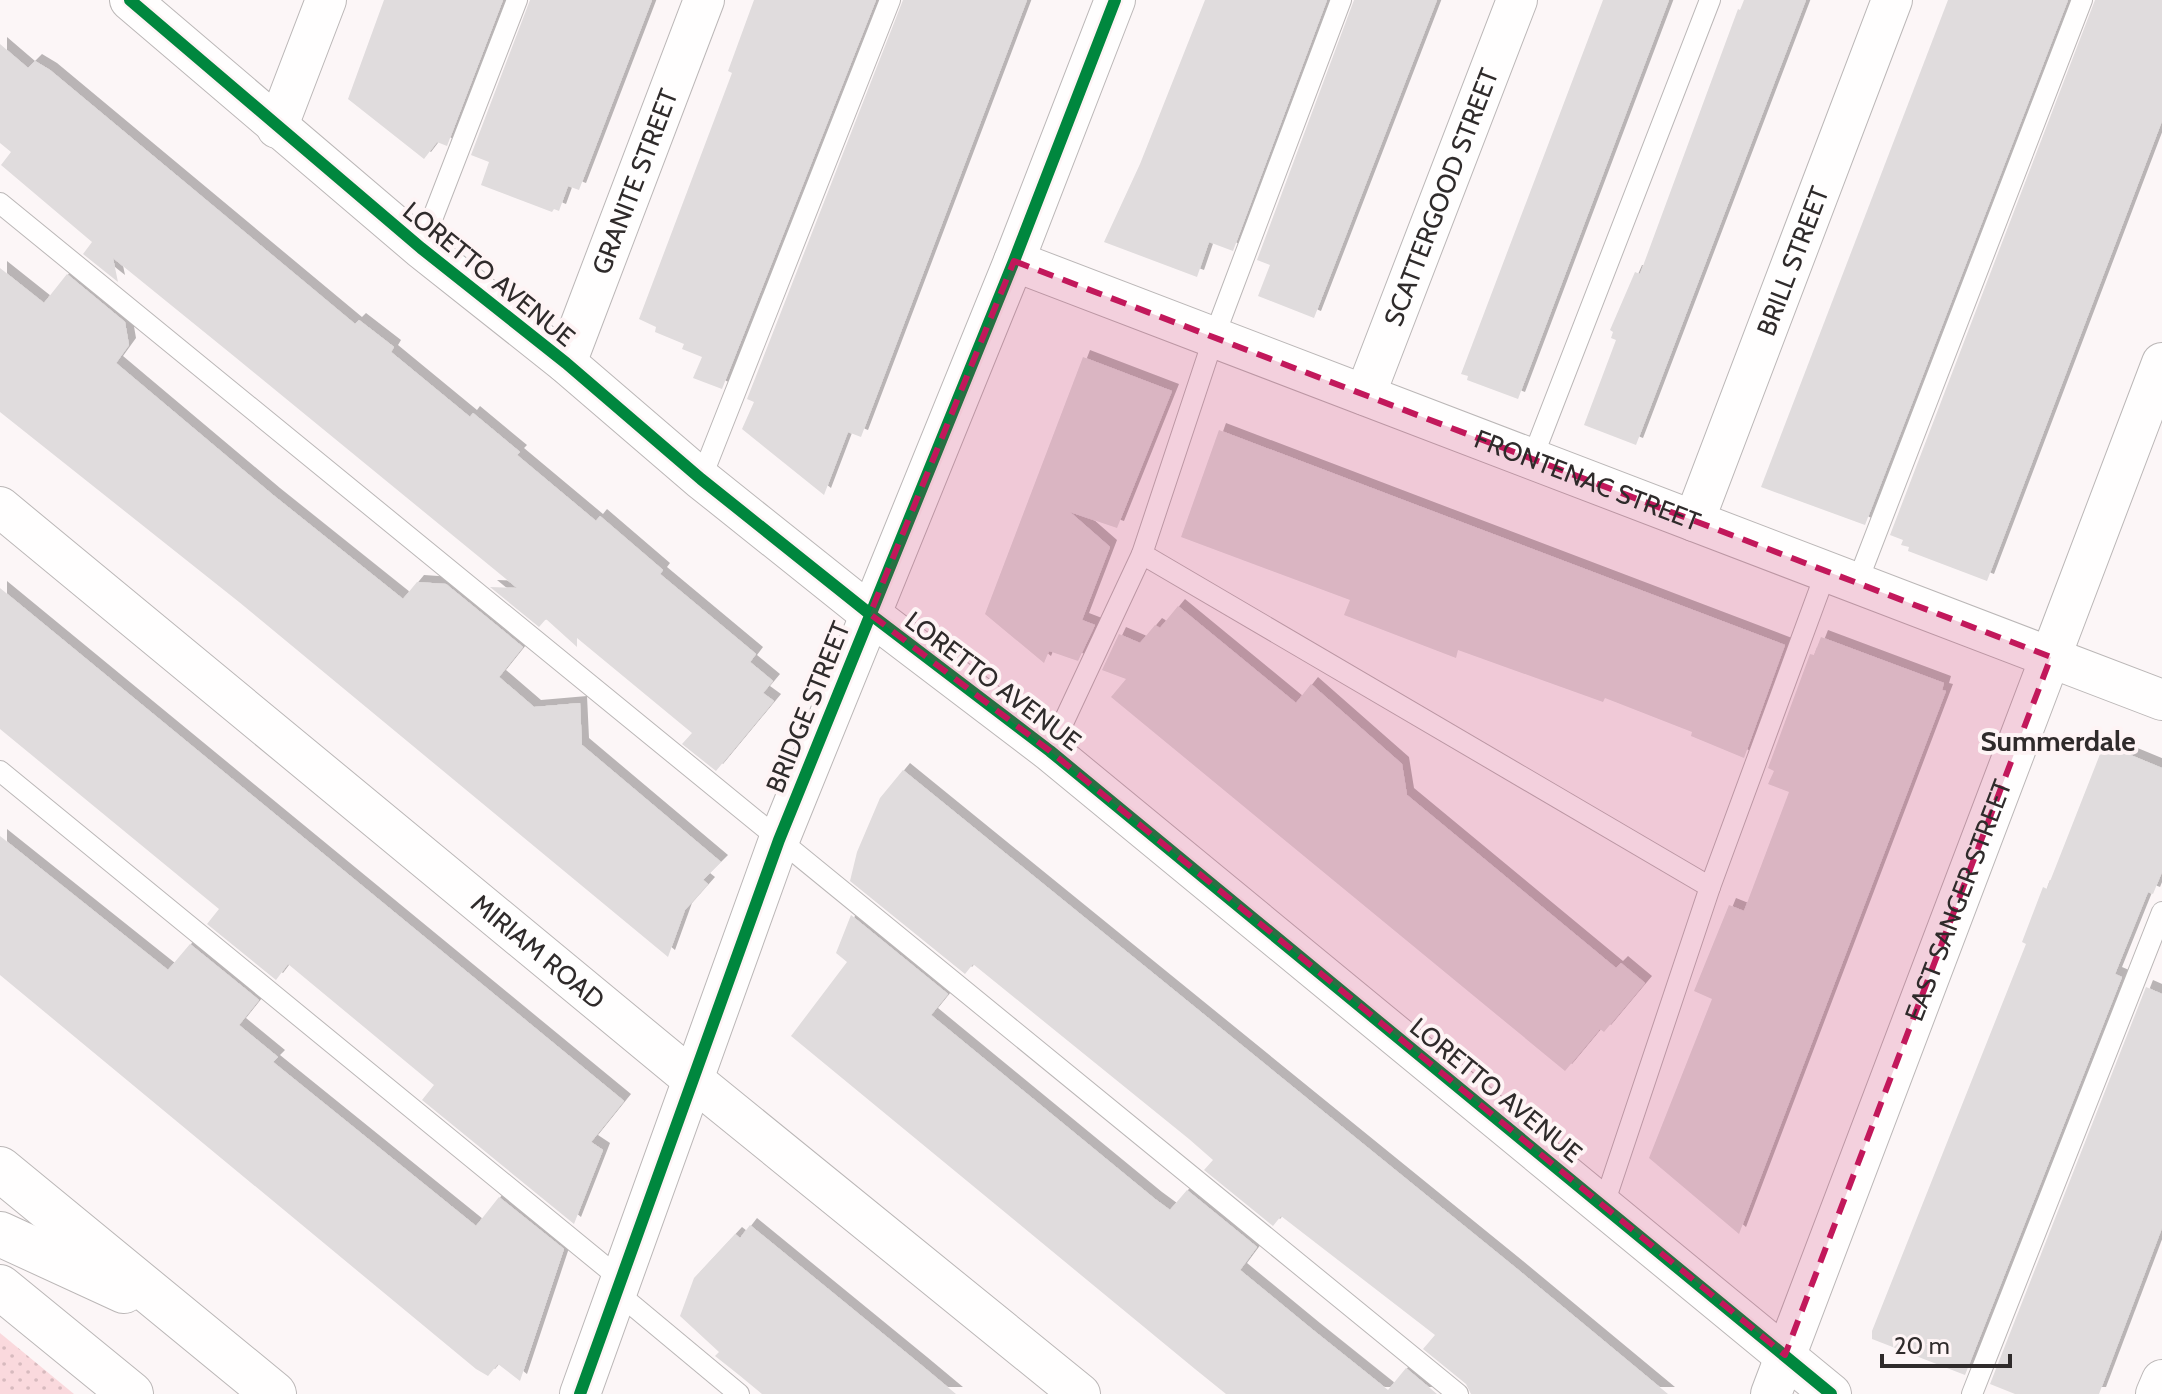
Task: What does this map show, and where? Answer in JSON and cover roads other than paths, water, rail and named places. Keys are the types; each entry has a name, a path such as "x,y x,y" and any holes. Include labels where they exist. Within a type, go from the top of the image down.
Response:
{"highway":[{"path":"0,1169 274,1394"},
{"path":"0,1234 180,1317"},
{"path":"0,1287 131,1394"}],"street":[{"path":"277,128 326,0"},
{"name":"GRANITE STREET","path":"566,363 704,0"},
{"name":"BRIDGE STREET","path":"580,1394 621,1288 691,1078 779,840 1014,261 1115,0"},
{"name":"SCATTERGOOD STREET","path":"1365,395 1517,0"},
{"name":"BRILL STREET","path":"1694,521 1892,0"},
{"name":"LORETTO AVENUE","path":"140,4 277,128 566,363 701,479 870,614 1050,751 1831,1394"},
{"name":"FRONTENAC STREET","path":"1014,261 2162,700"},
{"name":"EAST SANGER STREET","path":"1771,1394 2162,363"},
{"name":"MIRIAM ROAD","path":"0,507 691,1078 1080,1394"},
{"path":"2156,1394 2162,1380"}],"lane":[{"path":"421,248 517,0"},
{"path":"701,479 890,0"},
{"path":"1050,751 1142,554 1214,337 1341,0"},
{"path":"1532,459 1710,0"},
{"path":"1603,1207 1710,887 2082,0"},
{"path":"0,203 1458,1394"},
{"path":"1142,554 1710,887"},
{"path":"0,771 621,1288 739,1394"},
{"path":"1972,1394 2162,912"}],"district":[{"name":"Summerdale","path":"2058,741"}]}
